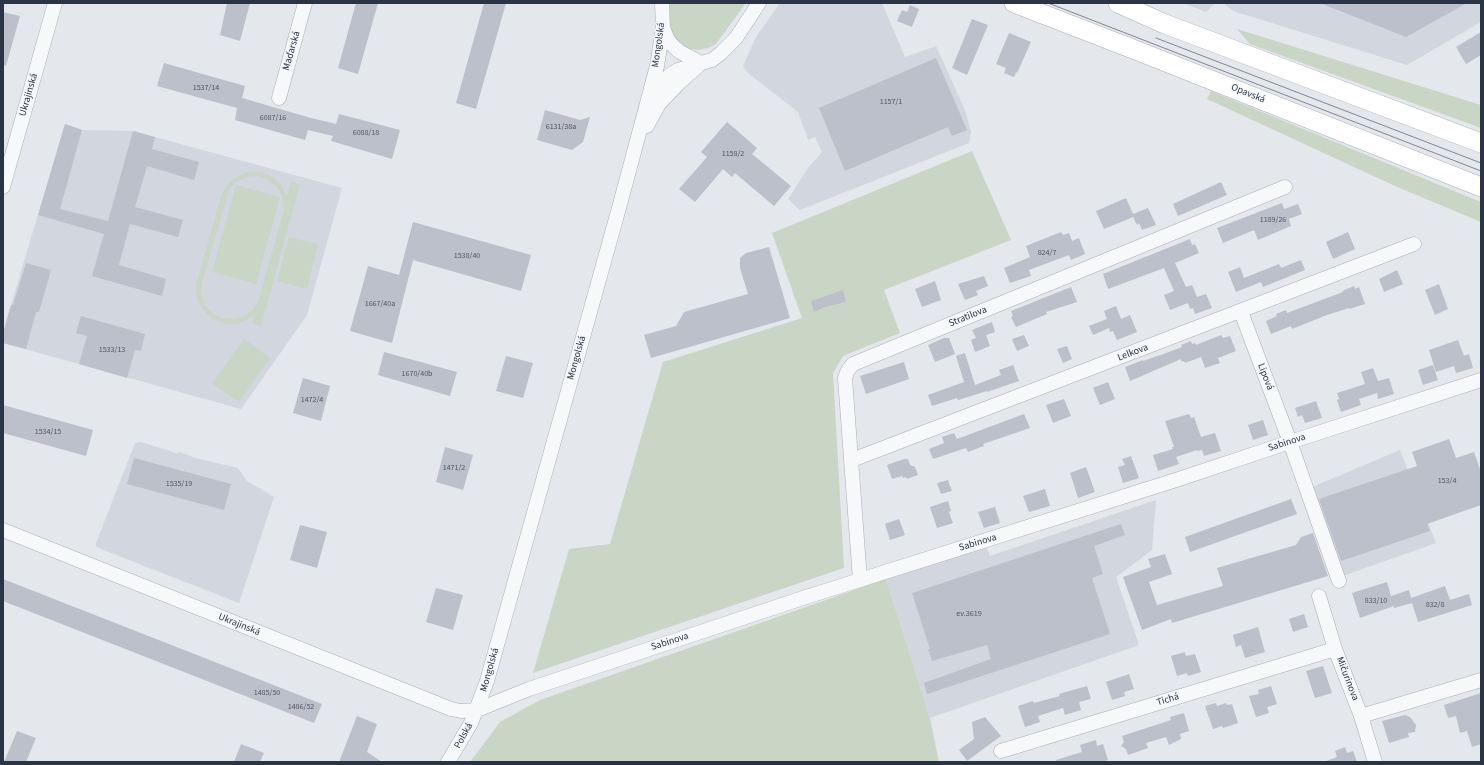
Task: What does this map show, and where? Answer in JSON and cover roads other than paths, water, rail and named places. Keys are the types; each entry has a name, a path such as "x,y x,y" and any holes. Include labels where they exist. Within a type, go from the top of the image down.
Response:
{"main road":[{"name":"Opavská","path":"1014,3 1481,187"},
{"path":"1118,3 1173,26 1481,144"}],"street":[{"name":"Ukrajinská","path":"3,187 55,3"},
{"name":"Maďarská","path":"279,98 305,3"},
{"name":"Mongolská","path":"477,710 487,681 650,93 657,66 663,28 662,3"},
{"path":"650,93 670,75 678,70 712,60 721,53 736,38 758,3"},
{"path":"663,28 668,40 674,47 680,52 701,63"},
{"path":"635,150 659,104 701,63"},
{"name":"Stratilova","path":"860,580 846,378 848,370 853,364 1285,187"},
{"name":"Lelkova","path":"852,460 1241,312 1414,244"},
{"name":"Lipová","path":"1241,312 1290,442"},
{"name":"Sabinova","path":"477,710 529,689 860,580 1176,480 1481,380"},
{"path":"1290,442 1338,581"},
{"name":"Ukrajinská","path":"3,530 451,709 462,711 477,710"},
{"name":"Mičurinova","path":"1320,596 1335,649 1361,716 1375,762"},
{"name":"Tichá","path":"1001,751 1335,649"},
{"path":"1361,716 1481,680"},
{"name":"Polská","path":"448,762 465,736 477,710"}],"tram line":[{"path":"1048,3 1481,171"},
{"path":"1156,38 1481,163"}]}
